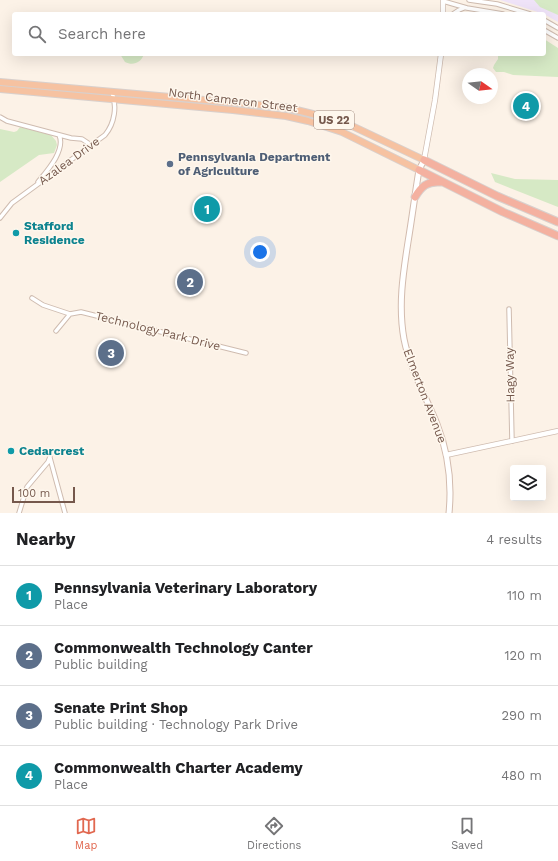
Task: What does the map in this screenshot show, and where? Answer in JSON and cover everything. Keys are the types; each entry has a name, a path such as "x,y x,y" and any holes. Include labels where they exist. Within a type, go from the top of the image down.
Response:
{"highway":[{"name":"North Cameron Street","path":"0,82 261,104 307,112 350,125 510,202 558,222"},
{"name":"North Cameron Street","path":"0,89 257,112 297,118 342,132 440,182 558,236"},
{"path":"415,197 420,189 426,184 440,182"}],"main road":[{"name":"Elmerton Avenue","path":"424,160 419,170 403,280 401,307 406,349 411,366 437,423 446,455 450,490 449,513"}],"street":[{"path":"443,12 444,0 467,8 491,12"},
{"path":"469,0 502,5 524,12"},
{"path":"456,12 467,8"},
{"path":"546,21 558,28"},
{"path":"546,31 558,38"},
{"path":"424,160 435,100 441,56"},
{"path":"115,99 116,92"},
{"name":"Azalea Drive","path":"0,218 12,203 105,135 110,128 114,117 116,92"},
{"path":"0,117 7,121 59,135 85,140 91,145"},
{"path":"35,186 57,155 62,141 59,135"},
{"name":"Technology Park Drive","path":"32,298 43,305 70,314 80,312 246,353"},
{"name":"Hagy Way","path":"508,309 512,441"},
{"path":"56,331 70,314"},
{"path":"446,455 558,431"},
{"path":"19,513 27,487 48,462 50,457 64,512 60,513"}],"shaded area":[{"path":"500,0 558,0 558,22 546,15 546,12 538,12"}],"green space":[{"path":"534,0 558,0 558,15 540,7"},
{"path":"546,40 558,48 558,77 513,75 498,72 498,68 493,68 498,59 498,56 546,56"},
{"path":"121,56 143,56 139,62 134,64 125,62"},
{"path":"20,127 51,135 56,141 57,145 54,153 39,155 0,182 0,129 14,132"},
{"path":"491,173 515,179 558,180 558,207 495,182"}],"place":[{"name":"Commonwealth Charter Academy","path":"526,106"},
{"name":"Pennsylvania Department of Agriculture","path":"170,164"},
{"name":"Pennsylvania Veterinary Laboratory","path":"207,209"},
{"name":"Stafford Residence","path":"16,233"},
{"name":"Commonwealth Technology Canter","path":"190,282"},
{"name":"Senate Print Shop","path":"111,353"},
{"name":"Cedarcrest","path":"11,451"}]}
